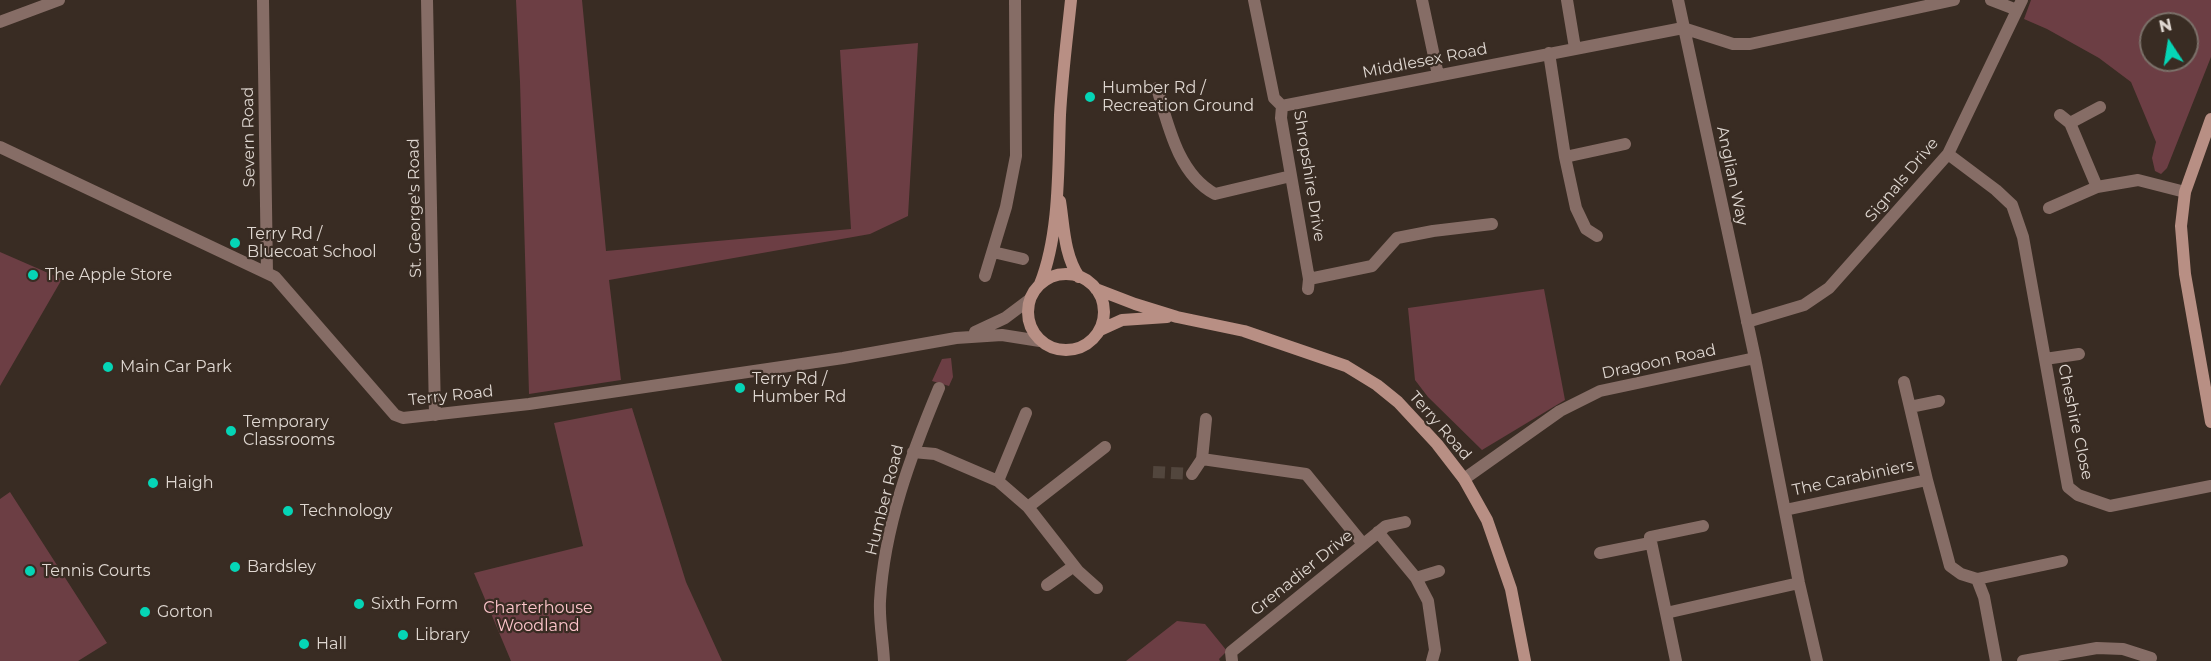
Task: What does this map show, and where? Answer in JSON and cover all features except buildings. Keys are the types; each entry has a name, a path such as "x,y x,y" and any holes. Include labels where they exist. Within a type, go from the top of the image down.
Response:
{"main road":[{"path":"1058,185 1071,263 1079,277 1096,289 1104,308 1100,330 1091,341 1075,350 1059,350 1040,341 1028,319 1029,300 1040,284 1048,258 1058,185 1060,112 1071,0"},
{"path":"2211,119 2185,192 2181,226 2185,274 2211,422"},
{"path":"1040,284 1061,274 1079,277"},
{"name":"Terry Road","path":"1096,289 1134,304 1245,331 1346,366 1377,384 1398,402 1437,444 1464,479 1487,520 1511,589 1525,661"},
{"name":"Terry Road","path":"1100,330 1111,324 1134,318 1177,316"}],"street":[{"path":"0,22 59,0"},
{"name":"Severn Road","path":"263,0 267,273"},
{"name":"St. George's Road","path":"427,0 435,415"},
{"path":"985,276 1006,207 1016,156 1015,0"},
{"name":"Shropshire Drive","path":"1254,0 1274,98 1282,106 1281,118 1309,284 1372,266 1397,238 1492,224"},
{"path":"1422,0 1438,75"},
{"path":"1567,0 1575,48"},
{"name":"Anglian Way","path":"1678,0 1755,358"},
{"name":"Middlesex Road","path":"1282,106 1683,28 1733,44 1750,44 1954,0"},
{"path":"1991,0 2019,5"},
{"name":"Signals Drive","path":"1747,322 1804,305 1829,288 1948,154 2019,5"},
{"path":"1549,53 1565,157 1576,208 1586,229 1597,236"},
{"path":"1157,87 1171,137 1202,187 1215,194 1291,176"},
{"path":"2097,187 2065,119 2100,107"},
{"path":"1565,157 1625,144"},
{"name":"Terry Road","path":"0,147 275,277 395,415 403,418 529,404 843,358 956,338 1002,335 1040,341"},
{"name":"Cheshire Close","path":"1948,154 1988,183 2012,205 2023,237 2068,487 2078,495 2110,506 2211,486"},
{"path":"2049,208 2097,187 2138,180 2185,192"},
{"path":"993,252 1023,260"},
{"name":"Terry Road","path":"956,338 988,327 1005,318 1029,300"},
{"name":"Cheshire Close","path":"2045,359 2079,354"},
{"path":"1755,358 1799,583 1817,661"},
{"name":"Dragoon Road","path":"1464,479 1560,411 1600,391 1755,358"},
{"name":"The Carabiniers","path":"1904,382 1950,566 1961,574 1977,579"},
{"name":"Humber Road","path":"884,661 880,602 889,540 913,452 939,388"},
{"path":"1910,407 1939,401"},
{"path":"998,481 1026,413"},
{"path":"1192,474 1202,459 1206,419"},
{"path":"1028,507 1105,447"},
{"path":"913,452 935,454 998,481 1028,507 1074,566 1097,588"},
{"path":"1202,459 1306,474 1363,544"},
{"name":"The Carabiniers","path":"1785,510 1927,480"},
{"name":"Grenadier Drive","path":"1232,661 1231,652 1363,544 1386,526 1405,522"},
{"path":"1676,661 1650,537 1703,526"},
{"path":"1378,532 1416,578 1428,601 1435,650 1432,661"},
{"path":"1600,554 1650,543"},
{"path":"1996,661 1984,597 1977,579 2062,561"},
{"path":"1047,585 1074,566"},
{"path":"1416,578 1439,571"},
{"path":"1666,613 1799,583"},
{"path":"2024,661 2097,648 2123,649 2151,658"}],"green space":[{"path":"516,0 582,0 606,251 851,229 840,50 918,43 908,216 870,234 609,280 621,380 529,394"},
{"path":"2031,0 2211,0 2211,57 2167,168 2161,174 2155,171 2152,158 2156,142 2131,82 2099,58 2024,19"},
{"path":"0,252 62,279 0,386"},
{"path":"1544,289 1565,400 1482,450 1428,397 1415,380 1408,308"},
{"path":"951,358 953,377 949,386 932,381 942,359"},
{"name":"Charterhouse Woodland","path":"632,408 686,582 722,661 511,661 474,573 583,546 554,423"},
{"name":"Tennis Courts","path":"10,492 107,643 78,661 0,661 0,499"},
{"path":"1177,621 1205,624 1227,651 1219,659 1220,661 1126,661"}],"tunnel":[{"path":"1153,472 1192,474"}],"place":[{"name":"Humber Rd / Recreation Ground","path":"1090,97"},
{"name":"Terry Rd / Bluecoat School","path":"235,243"},
{"name":"The Apple Store","path":"33,275"},
{"name":"Main Car Park","path":"108,367"},
{"name":"Terry Rd / Humber Rd","path":"740,388"},
{"name":"Temporary Classrooms","path":"231,431"},
{"name":"Haigh","path":"153,483"},
{"name":"Technology","path":"288,511"},
{"name":"Bardsley","path":"235,567"},
{"name":"Tennis Courts","path":"30,571"},
{"name":"Sixth Form","path":"359,604"},
{"name":"Gorton","path":"145,612"},
{"name":"Library","path":"403,635"},
{"name":"Hall","path":"304,644"}]}
